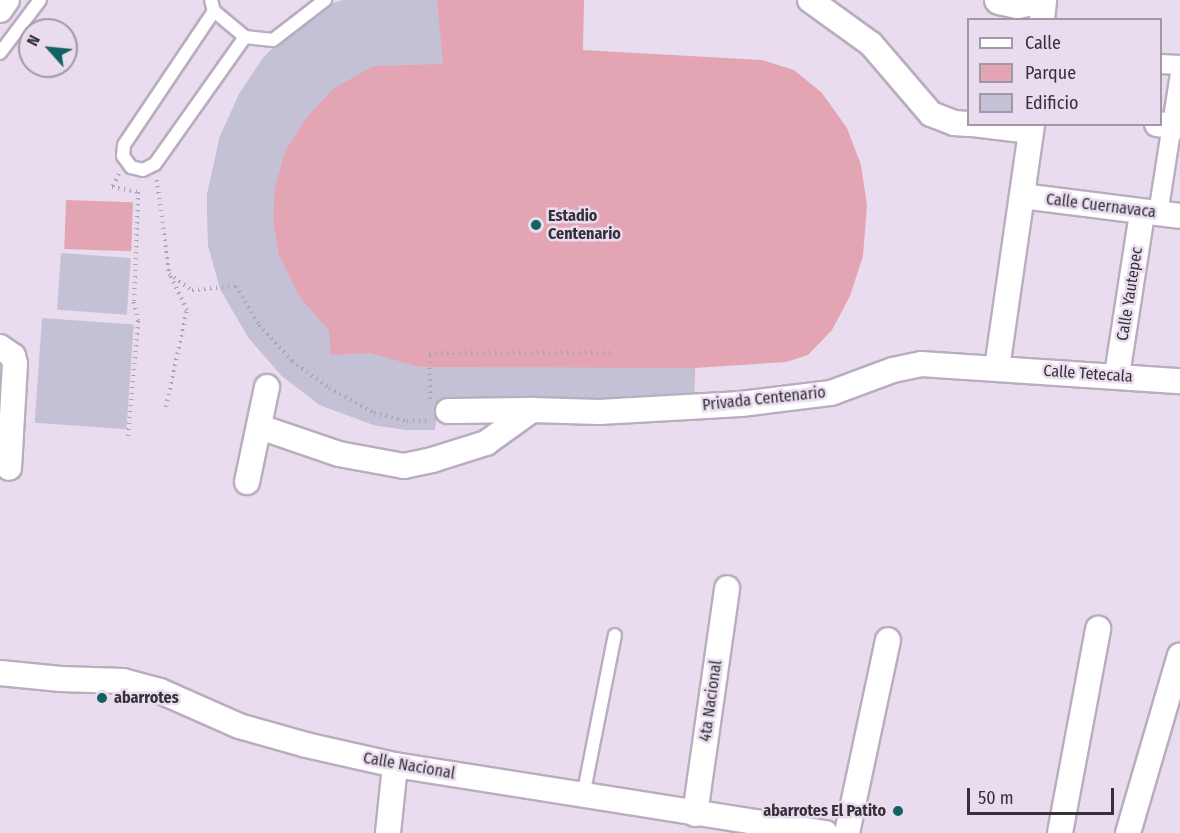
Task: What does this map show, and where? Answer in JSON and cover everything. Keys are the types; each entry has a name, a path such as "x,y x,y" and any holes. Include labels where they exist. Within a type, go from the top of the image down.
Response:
{"street":[{"path":"0,10 7,0"},
{"path":"810,0 871,44 931,114 954,123 967,124"},
{"path":"999,0 1018,4 1037,0"},
{"path":"1042,18 1044,0"},
{"path":"1162,64 1180,65"},
{"path":"1160,214 1170,126 1180,74"},
{"path":"997,368 1032,128 1002,126"},
{"name":"Calle Cuernavaca","path":"1022,196 1160,214"},
{"name":"Calle Yautepec","path":"1117,375 1160,214"},
{"path":"0,346 13,356 15,364 9,468"},
{"name":"Privada Centenario","path":"448,411 599,412 741,404 831,393 893,370 921,364 948,368 997,368"},
{"name":"Calle Tetecala","path":"997,368 1180,381"},
{"path":"247,482 267,387"},
{"path":"260,427 339,454 404,466 451,455 486,443 532,410"},
{"name":"4ta Nacional","path":"695,814 727,588"},
{"path":"1060,833 1098,629"},
{"path":"847,833 888,640"},
{"path":"1128,833 1180,655"},
{"name":"Calle Nacional","path":"0,673 61,679 123,681 142,685 239,726 306,745 395,765 826,833"},
{"path":"388,833 395,765"}],"lane":[{"path":"0,53 40,0"},
{"path":"245,37 155,164 143,170 131,167 123,156 124,145 213,5 245,37 273,40 325,0"},
{"path":"583,796 615,635"}],"path":[{"path":"127,161 112,186 138,192 134,302 138,321 128,437"},
{"path":"155,164 169,274 187,310 166,407"},
{"path":"169,274 192,290 236,286 259,325 292,361 329,388 374,413 407,421 430,421 429,353 610,352"}],"green space":[{"name":"Estadio Centenario","path":"343,0 584,0 583,50 762,60 794,70 822,93 847,128 861,165 867,205 863,256 850,296 832,330 808,355 786,362 695,368 694,402 437,406 435,430 407,430 374,425 320,405 282,376 248,337 221,289 208,245 207,195 220,136"},
{"path":"66,200 133,202 131,251 64,249"}],"building":[{"path":"343,0 437,0 443,64 373,66 333,89 308,116 285,151 275,188 273,220 279,255 299,296 329,331 331,355 370,353 420,367 694,368 694,402 436,406 435,430 407,430 374,425 320,405 282,376 248,337 220,289 208,245 207,195 220,136 239,94 262,59 288,32 333,3"},
{"path":"61,253 131,258 127,315 57,310"},
{"path":"42,318 134,324 126,429 35,423"}],"place":[{"name":"Estadio Centenario","path":"536,225"},
{"name":"abarrotes","path":"102,698"},
{"name":"abarrotes El Patito","path":"898,811"}]}
